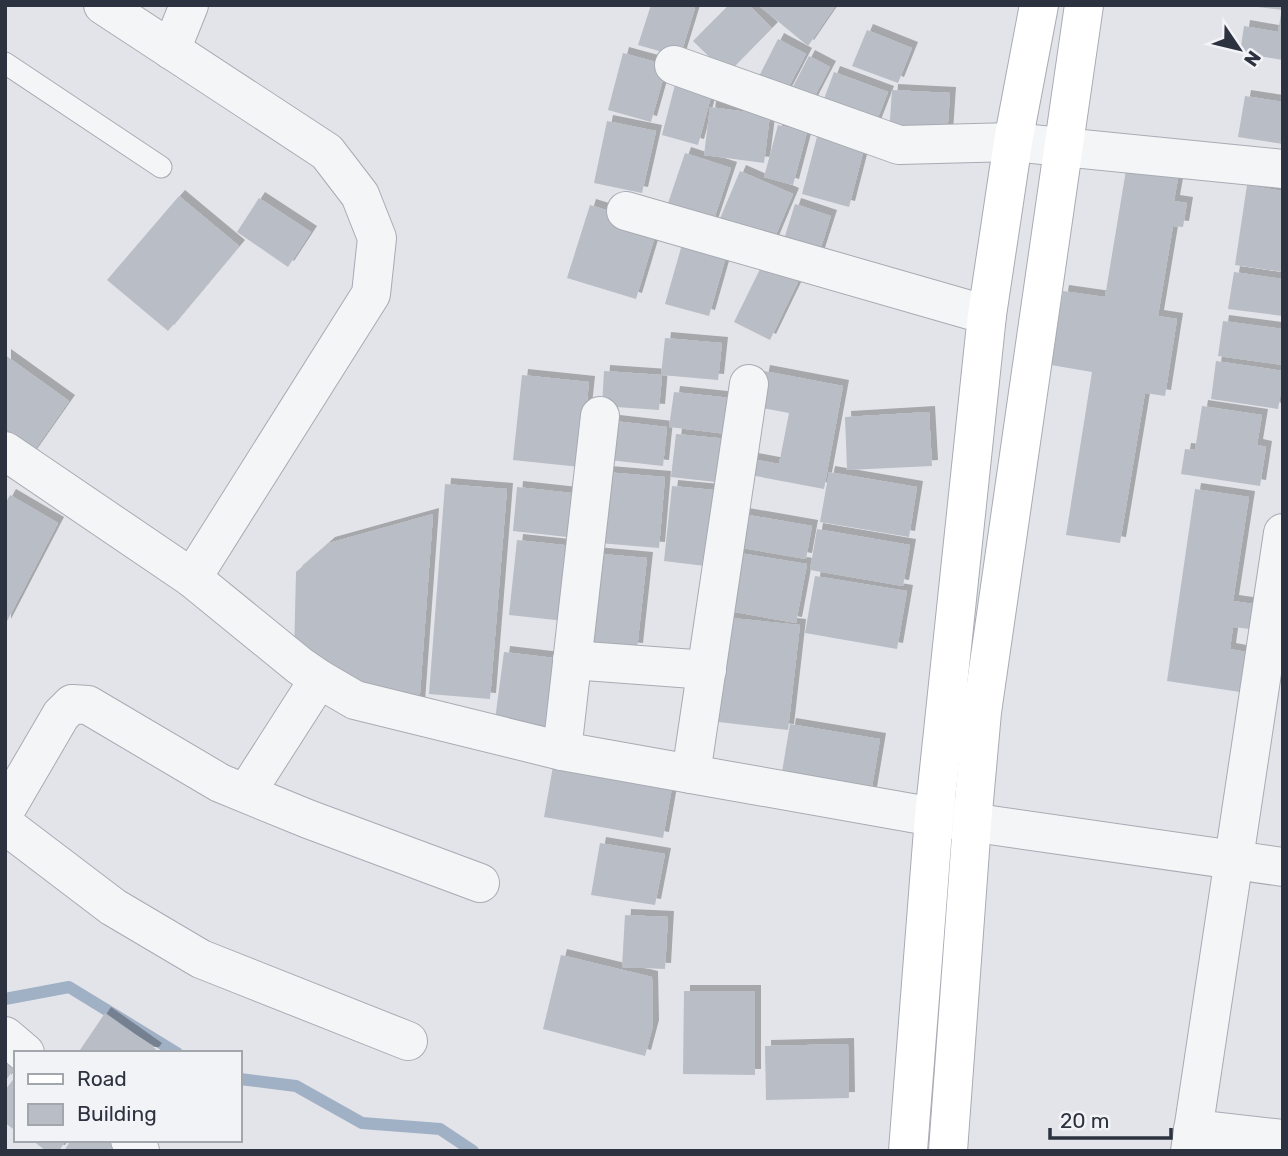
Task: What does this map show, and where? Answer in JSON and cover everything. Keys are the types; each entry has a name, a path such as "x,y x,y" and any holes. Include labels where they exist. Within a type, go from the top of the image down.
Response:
{"main road":[{"path":"908,1151 934,817 987,315 1013,142 1039,5"},
{"path":"948,1151 982,712 1084,5"}],"street":[{"path":"103,5 327,152 360,195 377,238 371,294 192,578"},
{"path":"171,50 190,5"},
{"path":"674,65 899,145 1013,142 1283,169"},
{"path":"626,211 987,315"},
{"path":"691,774 749,384"},
{"path":"562,751 600,416"},
{"path":"5,451 192,578 319,680 355,700 562,751 934,817 1283,867"},
{"path":"1283,533 1277,608 1233,860 1191,1140 1283,1139"},
{"path":"572,660 707,670"},
{"path":"246,793 319,680"},
{"path":"5,811 61,715 72,704 89,705 220,783 480,883"},
{"path":"5,825 113,907 201,959 408,1041"},
{"path":"5,1036 23,1051"}],"lane":[{"path":"5,63 161,167"}],"building":[{"path":"651,5 685,5 695,8 680,57 638,45"},
{"path":"729,5 749,5 772,28 727,74 693,41"},
{"path":"758,5 836,5 808,46"},
{"path":"1283,5 1283,10 1258,7"},
{"path":"1281,14 1283,60 1240,53 1244,26 1278,32"},
{"path":"867,30 912,48 898,83 852,66"},
{"path":"778,39 806,54 782,100 754,86"},
{"path":"623,53 667,65 651,122 608,110"},
{"path":"809,56 830,67 807,111 786,100"},
{"path":"834,72 888,92 874,128 821,107"},
{"path":"678,73 715,82 698,145 662,135"},
{"path":"892,90 950,93 947,137 889,134"},
{"path":"1245,96 1283,102 1283,144 1238,137"},
{"path":"710,107 770,115 764,163 704,155"},
{"path":"607,121 656,131 642,193 594,183"},
{"path":"778,125 807,132 793,185 764,177"},
{"path":"818,133 865,145 849,207 802,194"},
{"path":"685,153 731,168 710,231 664,215"},
{"path":"1127,164 1179,173 1174,201 1187,203 1183,227 1173,226 1158,316 1177,319 1165,396 1145,393 1120,543 1066,535 1092,372 1051,365 1063,291 1105,297"},
{"path":"740,171 793,194 769,251 716,228"},
{"path":"1247,185 1283,191 1283,272 1235,265"},
{"path":"179,196 239,246 168,331 107,280"},
{"path":"259,198 311,232 288,267 237,232"},
{"path":"795,204 831,216 816,263 780,252"},
{"path":"590,205 658,226 636,299 567,278"},
{"path":"683,241 727,253 709,316 665,304"},
{"path":"762,265 798,282 770,340 734,322"},
{"path":"1234,272 1283,279 1283,316 1228,309"},
{"path":"1223,321 1283,329 1283,365 1218,356"},
{"path":"665,338 722,343 718,380 661,375"},
{"path":"5,355 69,401 29,458 5,441"},
{"path":"1216,361 1283,371 1283,392 1281,391 1278,409 1211,399"},
{"path":"604,371 662,375 659,410 602,406"},
{"path":"764,371 843,386 824,489 745,474 747,458 779,464 789,413 757,407"},
{"path":"522,375 589,382 580,467 513,460"},
{"path":"674,392 731,398 727,434 669,427"},
{"path":"1202,406 1262,415 1257,445 1266,447 1260,486 1181,474 1185,449 1195,450"},
{"path":"929,412 932,466 847,470 845,417"},
{"path":"605,420 667,427 663,466 600,459"},
{"path":"676,434 728,439 724,483 671,477"},
{"path":"605,472 665,477 659,548 599,543"},
{"path":"829,472 917,487 909,537 820,522"},
{"path":"445,484 507,489 490,699 429,694"},
{"path":"672,486 714,490 705,566 664,561"},
{"path":"517,487 581,494 576,538 513,531"},
{"path":"1195,489 1249,497 1233,601 1254,604 1250,629 1233,627 1230,649 1246,652 1240,692 1167,681"},
{"path":"10,495 58,523 5,625 5,504"},
{"path":"737,513 812,526 806,559 731,546"},
{"path":"433,514 419,707 294,655 296,572 329,543"},
{"path":"817,529 910,545 903,586 810,570"},
{"path":"517,540 573,546 565,621 509,615"},
{"path":"728,551 807,564 796,623 718,609"},
{"path":"591,553 647,558 637,649 582,643"},
{"path":"815,576 907,591 897,649 805,633"},
{"path":"721,617 800,625 788,730 710,721"},
{"path":"504,652 563,659 554,734 494,727"},
{"path":"790,724 880,739 870,799 780,784"},
{"path":"555,755 674,776 663,838 544,817"},
{"path":"600,843 665,854 655,905 591,895"},
{"path":"625,915 668,917 665,969 622,967"},
{"path":"561,955 652,977 653,1026 645,1056 543,1029"},
{"path":"684,991 755,991 755,1075 683,1074"},
{"path":"105,1013 156,1049 154,1051 79,1051"},
{"path":"848,1044 849,1098 766,1100 765,1046"},
{"path":"5,1045 14,1063 14,1070 5,1081"},
{"path":"14,1079 14,1130 5,1123 5,1090"},
{"path":"35,1142 65,1142 59,1151 46,1151"},
{"path":"70,1142 119,1142 117,1151 64,1151"}],"waterway":[{"path":"5,999 69,987 174,1051"},
{"path":"242,1079 296,1086 362,1123 440,1129 473,1151"}]}
